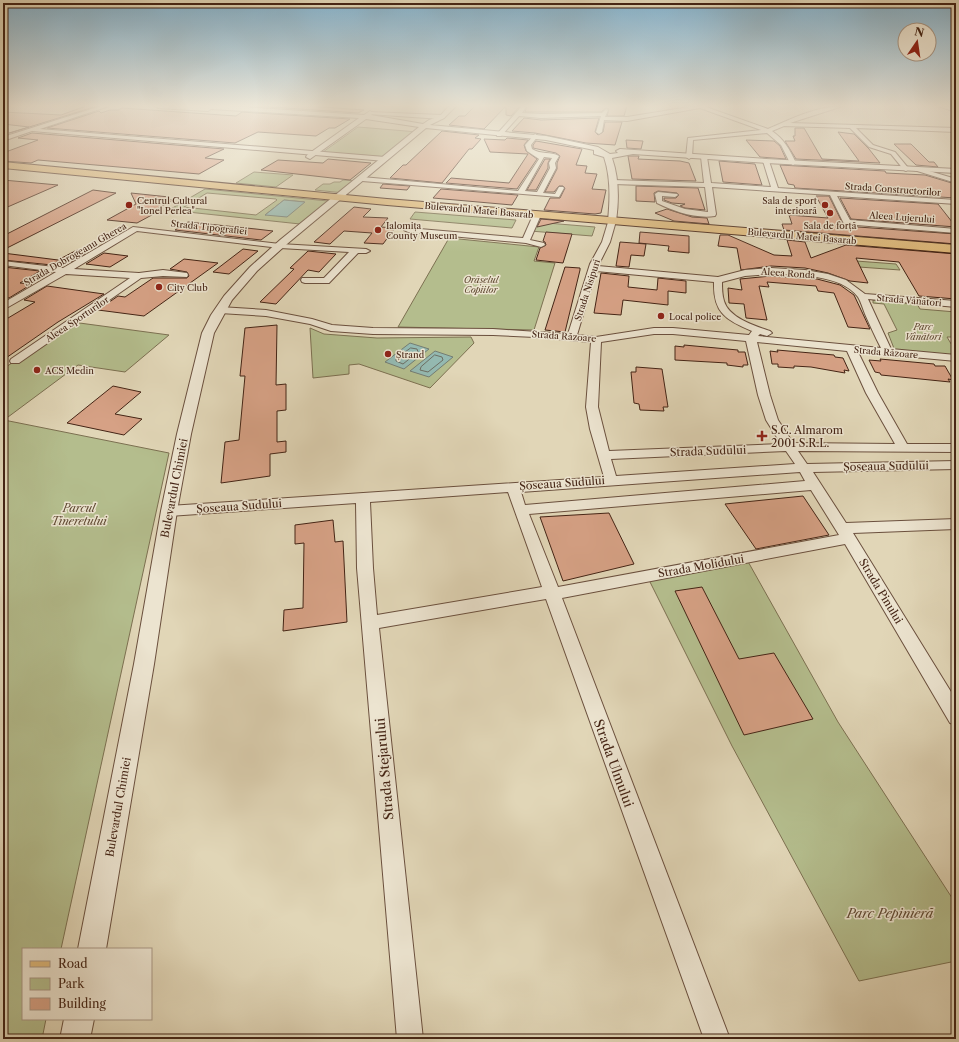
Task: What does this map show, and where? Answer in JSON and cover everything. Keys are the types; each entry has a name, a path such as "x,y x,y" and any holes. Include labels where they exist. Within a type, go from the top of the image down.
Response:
{"main road":[{"name":"Bulevardul Matei Basarab","path":"3,164 537,215 956,249"}],"street":[{"path":"309,155 384,159"},
{"name":"Bulevardul Chimiei","path":"92,948 144,664 169,511 184,434 208,333 220,310 250,272 389,155"},
{"path":"520,193 542,158 538,155"},
{"path":"539,194 553,168 552,163 556,156 543,155"},
{"path":"604,155 608,156 618,155"},
{"path":"663,155 956,171"},
{"path":"789,155 793,163"},
{"path":"894,155 906,169"},
{"path":"608,156 613,182 612,221"},
{"path":"675,195 658,194 659,202 674,209 693,213 712,214 704,158"},
{"path":"766,161 774,189"},
{"path":"916,169 956,181"},
{"path":"362,178 557,196 561,188"},
{"name":"Strada Constructorilor","path":"613,182 707,185 956,202"},
{"name":"Aleea Lujerului","path":"832,193 848,222 956,231"},
{"path":"526,241 537,215"},
{"name":"Strada Nisipuri","path":"572,337 597,256 606,242 612,221"},
{"name":"Strada Tipografiei","path":"136,229 280,246 366,251"},
{"name":"Strada Dobrogeanu Gherea","path":"3,307 136,229"},
{"path":"408,230 526,241 541,245"},
{"path":"305,280 326,281 356,250"},
{"name":"Aleea Sporturilor","path":"3,263 66,271 139,276 163,273 184,275"},
{"name":"Aleea Ronda","path":"593,268 718,280 745,273 771,271 805,273 828,277 843,282 862,296 888,352"},
{"name":"Aleea Sporturilor","path":"15,361 139,276"},
{"path":"718,280 719,300 721,306 727,313 754,335 782,336 846,343 872,338 878,332"},
{"name":"Strada Vânători","path":"862,296 956,304"},
{"name":"Strada Răzoare","path":"220,310 266,313 312,322 331,328 366,330 493,332 596,340 672,331 754,335 955,360"},
{"name":"Strada Pinului","path":"754,335 764,395 772,420 846,533 956,717"},
{"path":"596,340 592,407 611,480"},
{"path":"851,348 872,393 903,447"},
{"name":"Strada Sudului","path":"604,455 790,447 956,448"},
{"name":"Șoseaua Sudului","path":"169,511 803,468 956,465"},
{"path":"520,510 815,485"},
{"name":"Strada Ulmului","path":"513,487 520,510 716,1039"},
{"name":"Strada Stejarului","path":"363,498 365,568 410,1039"},
{"name":"Strada Molidului","path":"371,623 551,593 846,533 956,524"},
{"path":"75,1039 79,1020"}],"green space":[{"path":"357,155 390,155 387,157"},
{"path":"254,172 293,175 276,187 236,183"},
{"path":"343,180 358,181 344,193 315,190 323,184 340,182"},
{"path":"205,189 328,201 300,224 169,210","holes":["207,193 276,199 277,200 256,215 184,207","284,200 304,202 265,215"]},
{"path":"415,212 516,220 512,228 410,219"},
{"path":"535,222 595,227 592,236 530,231"},
{"name":"Orășelul Copiilor","path":"449,238 539,247 534,261 555,263 534,330 398,327"},
{"path":"856,261 896,264 900,270 859,267"},
{"name":"Parc Vânători","path":"873,300 917,304 920,309 956,312 956,337 947,337 956,352 956,356 895,351 888,333 897,330 884,304 873,303"},
{"name":"Parcul Tineretului","path":"72,322 169,335 125,372 78,365 4,420 169,453 61,948 22,948 22,1020 46,1020 42,1039 3,1039 3,369"},
{"name":"Ștrand","path":"310,328 324,334 377,338 471,337 474,343 430,388 359,364 349,365 349,374 313,378"},
{"name":"Parc Pepinieră","path":"746,558 838,722 956,904 956,961 859,981 732,746 647,576"}],"water":[{"path":"284,200 305,202 287,217 265,215"},
{"path":"410,343 429,349 404,369 385,362"},
{"path":"435,351 453,357 429,377 410,371"}],"building":[{"path":"3,155 212,155 205,158 224,160 199,174 38,160 31,163 3,161"},
{"path":"417,155 465,155 442,183 390,178 403,165 406,165"},
{"path":"528,155 531,155 537,159 517,189 446,183 451,178 509,183"},
{"path":"558,155 580,155 576,165 587,166 585,173 597,174 592,189 606,190 601,213 595,214 544,210 550,198 560,198 565,188 563,186 559,186 554,192 545,192 557,169 557,163 560,156"},
{"path":"758,155 784,155 786,159 760,157"},
{"path":"793,155 819,155 822,159 859,161 854,155 873,155 880,163 796,159"},
{"path":"905,155 922,155 929,162 934,162 938,167 916,165"},
{"path":"628,156 639,156 638,159 680,161 689,163 696,181 632,179"},
{"path":"328,159 371,163 350,180 261,170 278,160 323,163"},
{"path":"545,159 550,159 548,168 536,190 527,190"},
{"path":"719,161 755,164 762,185 723,182"},
{"path":"780,165 885,171 886,173 925,175 955,184 956,198 795,188 794,185 788,184"},
{"path":"3,180 58,185 3,209"},
{"path":"383,184 410,186 407,190 380,188"},
{"path":"636,186 698,188 705,210 685,208 680,206 685,204 672,203 664,200 664,198 676,198 679,195 677,193 658,191 654,193 655,202 636,201"},
{"path":"441,189 518,195 512,205 433,198"},
{"path":"93,190 116,193 3,250 3,236"},
{"path":"131,193 169,197 166,199 173,200 155,210 161,210 137,223 107,220 136,204"},
{"path":"816,196 829,196 844,226 956,234 956,244 784,230 782,224 792,224 789,215 828,218"},
{"path":"840,198 938,204 956,227 851,219"},
{"path":"354,207 371,209 363,217 388,218 381,227 395,228 383,244 364,243 372,233 344,231 330,244 314,242"},
{"path":"667,209 692,217 707,218 709,224 674,221 655,213"},
{"path":"541,219 564,221 537,227"},
{"path":"188,222 273,231 261,240 175,230"},
{"path":"546,232 572,234 563,263 536,260 540,248 546,245 543,241"},
{"path":"640,232 689,236 689,253 668,251 669,246 639,243"},
{"path":"720,235 728,235 774,255 792,256 787,240 805,242 811,258 846,245 956,254 956,299 919,296 899,262 856,258 868,283 850,281 828,273 805,268 771,266 741,270 737,248 718,246"},
{"path":"620,242 646,244 644,256 631,255 629,267 616,266"},
{"path":"243,249 258,251 229,274 213,272"},
{"path":"77,250 89,251 71,262 60,260 52,265 3,260 3,253 58,260"},
{"path":"308,251 336,254 319,272 308,270 276,304 260,302 294,269 290,268"},
{"path":"104,253 128,256 110,267 86,264"},
{"path":"184,259 218,263 144,316 98,310 118,296 125,297 153,278 187,278 189,276 187,272 170,269"},
{"path":"3,267 40,271 20,283 32,284 9,298 3,297"},
{"path":"565,267 580,268 580,270 565,332 545,330"},
{"path":"601,273 629,276 628,287 657,290 658,278 686,281 686,293 668,291 668,305 623,300 621,315 594,313"},
{"path":"771,276 817,279 840,285 854,295 870,329 848,327 834,293 818,291 816,286 767,282 769,287 759,286 767,320 746,318 744,304 729,303 728,288 742,290 740,279"},
{"path":"47,286 104,294 58,322 3,360 3,321 35,302 24,300"},
{"path":"277,325 276,385 286,384 286,410 277,411 277,442 286,441 286,452 270,454 270,476 221,483 225,442 239,440 245,376 240,376 245,328"},
{"path":"684,345 745,352 748,365 743,365 743,367 727,365 727,363 675,360 675,346 684,347"},
{"path":"777,350 834,355 835,357 843,358 849,371 844,370 845,373 811,367 778,367 778,364 772,364 770,351 778,352"},
{"path":"880,359 945,366 953,380 948,379 950,382 881,375 880,373 875,372 869,360 881,361"},
{"path":"636,367 662,369 668,407 663,407 664,411 640,410 639,404 634,403 631,372 636,372"},
{"path":"113,386 141,392 115,414 142,419 124,435 67,423"},
{"path":"803,496 829,535 756,549 725,504"},
{"path":"609,513 634,564 563,581 540,517"},
{"path":"333,520 335,542 343,541 347,622 283,631 284,610 303,608 304,543 295,544 295,525"},
{"path":"702,587 739,659 774,653 813,719 744,735 675,591"}],"place":[{"name":"Centrul Cultural \"Ionel Perlea\"","path":"129,205"},
{"name":"Sala de sport interioară","path":"825,205"},
{"name":"Sala de forță","path":"830,213"},
{"name":"Ialomița County Museum","path":"378,230"},
{"name":"City Club","path":"159,287"},
{"name":"Local police","path":"661,316"},
{"name":"Ștrand","path":"388,354"},
{"name":"ACS Medin","path":"37,370"},
{"name":"S.C. Almarom 2001 S.R.L.","path":"762,436"}]}
